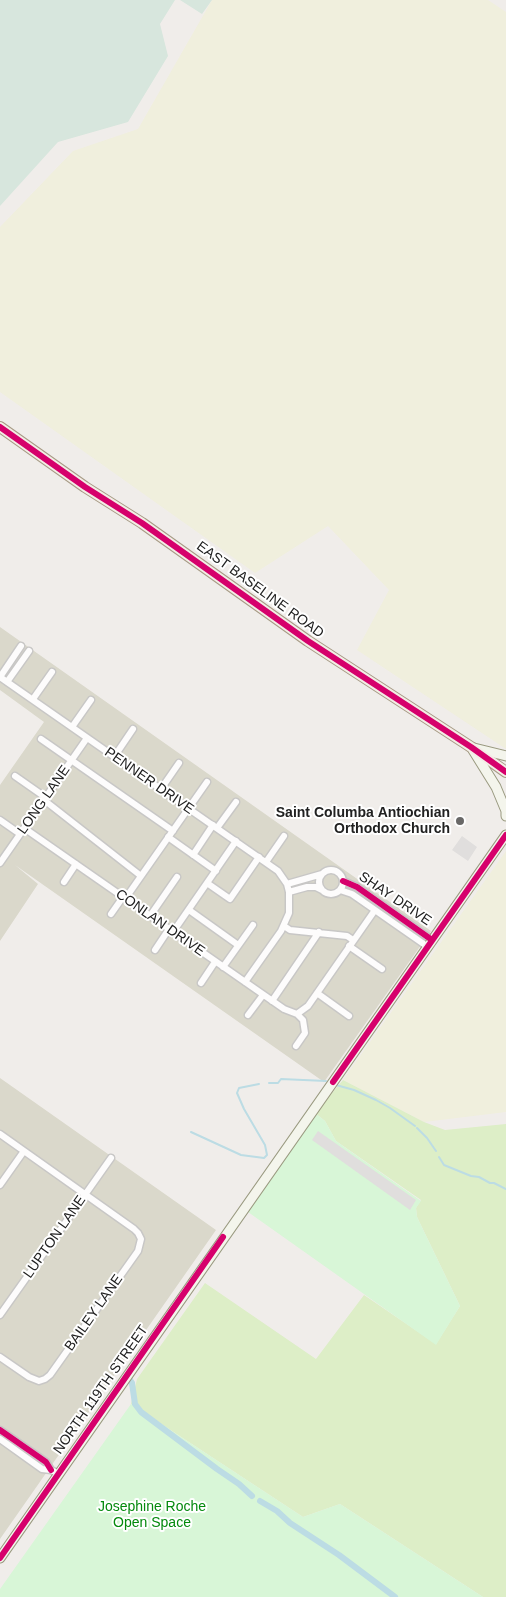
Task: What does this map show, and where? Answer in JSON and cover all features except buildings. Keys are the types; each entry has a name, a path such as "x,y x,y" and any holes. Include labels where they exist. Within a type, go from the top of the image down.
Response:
{"main road":[{"name":"EAST BASELINE ROAD","path":"0,427 85,487 150,528 315,646 506,772"}],"street":[{"path":"0,677 22,646"},
{"path":"7,682 29,651"},
{"path":"32,699 52,672"},
{"name":"PENNER DRIVE","path":"0,677 266,862 278,872 290,892"},
{"path":"72,727 91,700"},
{"path":"114,756 133,730"},
{"name":"LONG LANE","path":"0,863 87,738"},
{"path":"41,739 173,831"},
{"path":"471,748 506,756"},
{"path":"471,748 496,787 506,811 506,816"},
{"path":"161,789 179,763"},
{"path":"15,776 141,876"},
{"path":"111,914 141,876 207,782"},
{"path":"193,854 236,802"},
{"name":"CONLAN DRIVE","path":"0,820 22,831 76,864 272,1001 284,1009 297,1014"},
{"name":"NORTH 119TH STREET","path":"0,1558 55,1472 506,835"},
{"path":"266,862 284,836"},
{"path":"168,837 216,871"},
{"path":"155,950 189,910 236,841"},
{"path":"207,883 230,899 259,857"},
{"path":"64,882 76,864"},
{"name":"SHAY DRIVE","path":"324,873 330,870 337,872 343,881 357,887 430,943"},
{"path":"286,884 316,877 324,873"},
{"path":"323,890 320,884 324,873"},
{"path":"150,916 177,878"},
{"name":"SHAY DRIVE","path":"290,892 308,887 316,887 329,894 337,893 343,881"},
{"name":"SHAY DRIVE","path":"340,890 352,894 374,910 430,943"},
{"path":"245,982 284,926 289,913 290,892"},
{"path":"189,910 238,945"},
{"path":"296,1046 305,1033 303,1020 297,1014 308,1006 374,910"},
{"path":"223,967 252,925"},
{"path":"284,926 290,930 347,936 353,940"},
{"path":"272,1001 319,932"},
{"path":"349,946 382,969"},
{"path":"201,983 216,962"},
{"path":"317,993 349,1016"},
{"path":"248,1016 262,994"},
{"path":"0,1134 85,1194"},
{"path":"0,1186 24,1151"},
{"name":"LUPTON LANE","path":"0,1315 110,1158"},
{"name":"BAILEY LANE","path":"0,1357 29,1377 39,1381 45,1379 138,1250 141,1240 138,1233 85,1194"},
{"path":"0,1430 46,1462 55,1472"},
{"path":"0,1439 42,1469 55,1472"}],"shaded area":[{"path":"0,0 175,0 160,24 168,56 128,122 58,142 0,206"},
{"path":"180,0 212,0 202,14"},
{"path":"0,627 431,931 324,1082 15,865 38,884 0,941 0,785 44,722 0,690"},
{"path":"462,836 477,847 468,861 452,850"},
{"path":"0,1078 216,1230 0,1539"},
{"path":"318,1131 416,1200 410,1210 312,1140"}],"green space":[{"path":"212,0 488,0 506,12 506,749 357,650 389,590 328,526 255,573 0,392 0,227 73,151 138,129"},
{"path":"506,851 506,1112 424,1122 343,1080"},
{"path":"343,1080 424,1122 445,1130 506,1124 506,1597 483,1597 340,1504 303,1517 131,1404 137,1379 205,1283 316,1359 364,1295 436,1344 460,1306 417,1217 416,1208 421,1200 336,1141 325,1121 315,1113"},
{"path":"315,1113 325,1121 336,1141 421,1201 416,1208 417,1217 460,1306 436,1345 248,1212"},
{"name":"Josephine Roche Open Space","path":"131,1404 303,1517 340,1504 483,1597 0,1597 0,1589"}],"waterway":[{"path":"269,1083 278,1083 281,1079 326,1081"},
{"path":"191,1132 241,1155 264,1158 267,1155 265,1145 237,1093 239,1088 259,1084"},
{"path":"336,1085 354,1090 376,1100 415,1126"},
{"path":"417,1128 436,1151"},
{"path":"439,1157 444,1165 506,1189"},
{"path":"130,1380 135,1404 141,1412 239,1484 252,1496"},
{"path":"260,1501 339,1555 395,1597"}],"cycle path":[{"path":"0,427 85,487 142,523 308,641 471,747 506,772"},
{"path":"333,1082 506,835"},
{"path":"343,881 357,887 432,940"},
{"path":"0,1558 223,1237"},
{"path":"0,1430 46,1462 51,1470"}],"place":[{"name":"Saint Columba Antiochian Orthodox Church","path":"460,821"}]}
